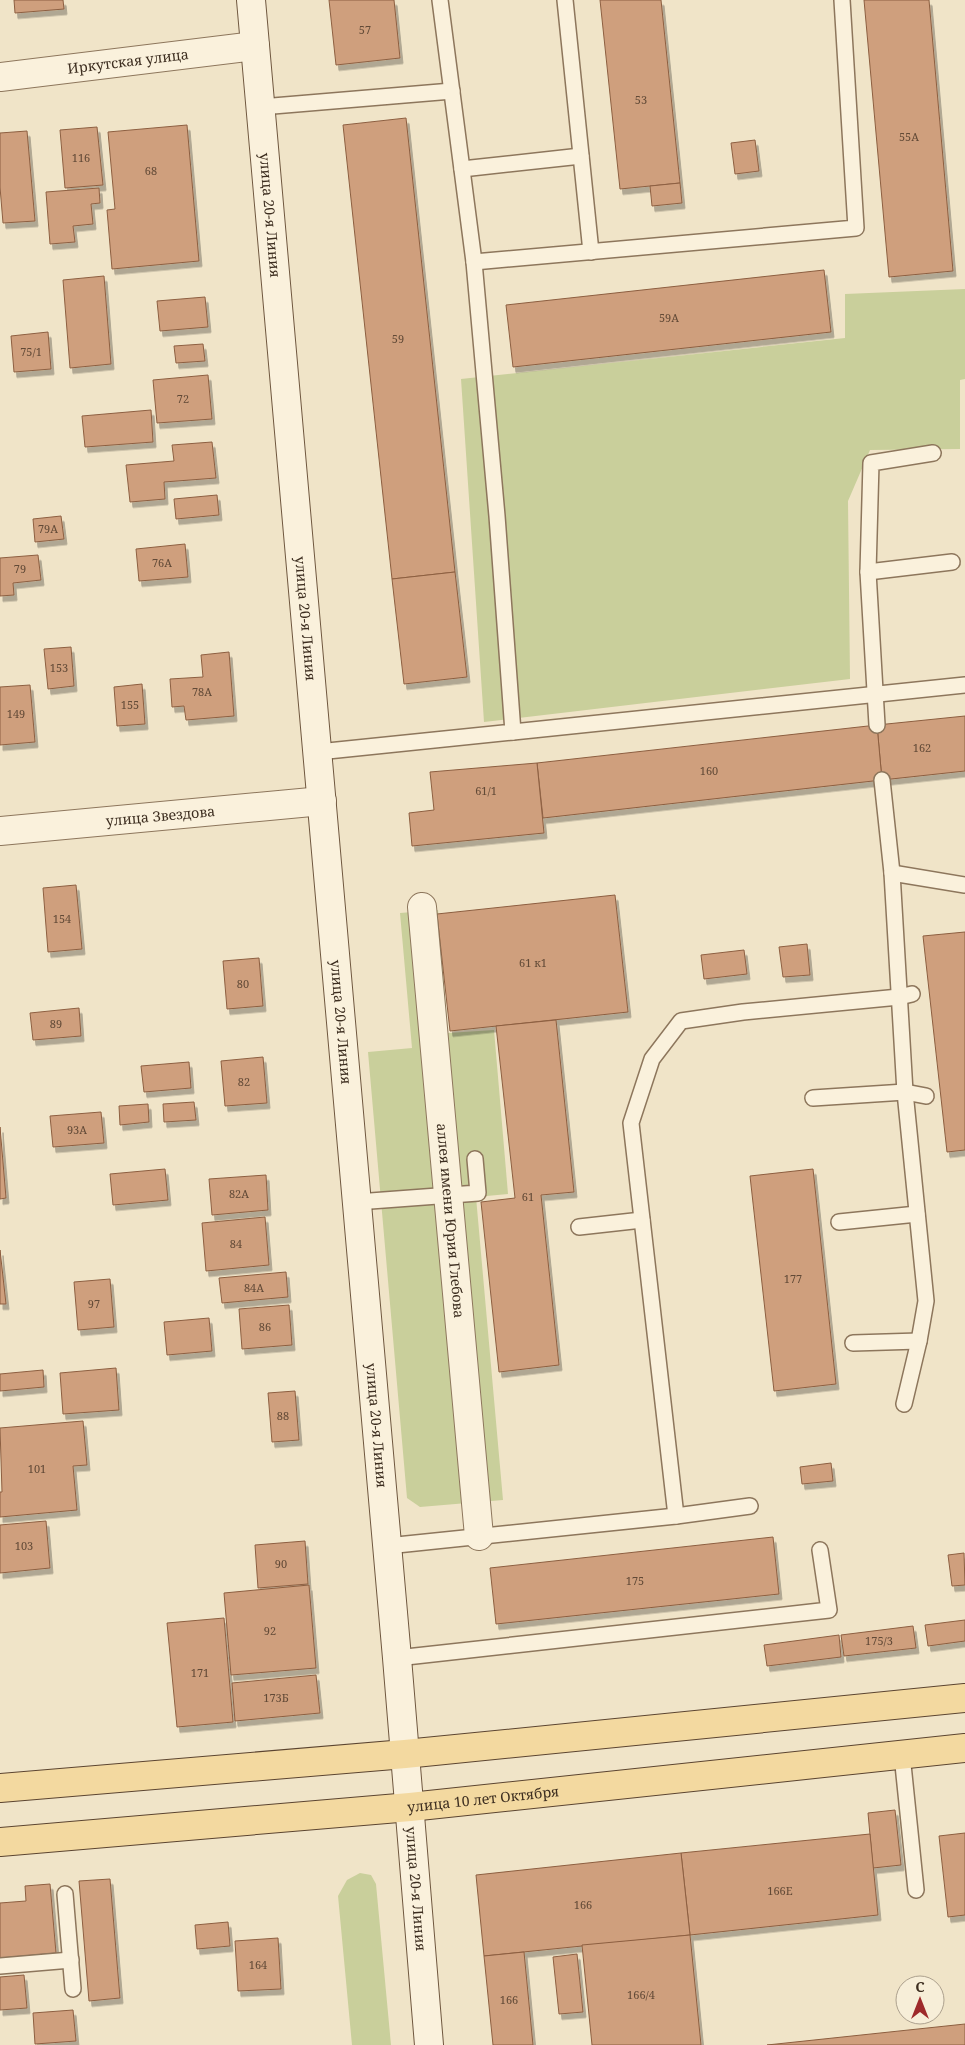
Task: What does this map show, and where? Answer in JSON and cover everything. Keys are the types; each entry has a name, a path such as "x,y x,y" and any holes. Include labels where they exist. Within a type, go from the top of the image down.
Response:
{"main road":[{"name":"улица 20-я Линия","path":"251,0 410,1806 429,2045"},
{"name":"Иркутская улица","path":"0,77 256,46"},
{"name":"улица Звездова","path":"0,830 322,801"},
{"name":"аллея имени Юрия Глебова","path":"422,907 479,1536"},
{"path":"0,1788 405,1754 965,1698"},
{"name":"улица 10 лет Октября","path":"0,1842 410,1806 965,1748"}],"lane":[{"path":"440,0 474,262 497,516 513,732"},
{"path":"565,0 591,252"},
{"path":"474,262 856,228 842,0"},
{"path":"261,107 452,91"},
{"path":"462,169 581,156"},
{"path":"877,725 868,572 870,463 933,453"},
{"path":"868,572 952,562"},
{"path":"318,752 965,685"},
{"path":"882,780 906,995 905,1092 926,1301 919,1341 904,1404"},
{"path":"892,873 965,885"},
{"path":"676,1516 631,1123 652,1059 681,1021 743,1012 906,995"},
{"path":"813,1098 905,1092 926,1096"},
{"path":"357,1202 478,1193 476,1159"},
{"path":"839,1222 917,1214"},
{"path":"579,1227 642,1220"},
{"path":"853,1343 919,1341"},
{"path":"387,1546 676,1516 750,1506"},
{"path":"397,1658 829,1610 820,1550"},
{"path":"902,1755 916,1890"},
{"path":"65,1894 73,1989"},
{"path":"0,1966 71,1960"}],"green space":[{"path":"965,289 965,379 960,380 960,449 870,450 848,501 850,679 484,722 461,379 845,338 845,294"},
{"path":"438,910 448,1033 494,1030 508,1194 476,1197 503,1500 420,1507 407,1498 368,1052 412,1048 400,913"},
{"path":"360,1873 371,1875 376,1884 391,2045 352,2045 338,1896 347,1880"}],"building":[{"path":"14,0 63,0 64,9 15,13"},
{"path":"329,0 394,0 400,58 336,65"},
{"path":"600,0 661,0 680,183 620,189"},
{"path":"864,0 929,0 953,271 889,277"},
{"path":"406,118 455,572 392,579 343,125"},
{"path":"187,125 199,261 112,269 107,210 115,209 108,132"},
{"path":"97,127 103,185 65,188 60,130"},
{"path":"27,131 35,221 3,223 0,187 0,133"},
{"path":"755,140 759,171 735,174 731,143"},
{"path":"680,183 682,203 652,206 650,186"},
{"path":"99,188 100,203 91,204 93,224 73,226 75,242 50,244 46,192"},
{"path":"824,270 831,332 513,367 506,305"},
{"path":"104,276 111,364 70,368 63,280"},
{"path":"205,297 208,327 160,331 157,301"},
{"path":"48,332 51,369 14,372 11,336"},
{"path":"203,344 205,361 176,363 174,346"},
{"path":"208,375 212,419 157,423 153,380"},
{"path":"151,410 153,442 85,447 82,416"},
{"path":"212,442 216,478 164,482 165,499 130,502 126,465 174,461 172,445"},
{"path":"217,495 219,515 176,519 174,499"},
{"path":"61,516 64,539 35,542 33,519"},
{"path":"185,544 188,577 139,581 136,549"},
{"path":"38,555 41,580 13,583 14,595 0,596 0,558"},
{"path":"455,572 467,677 404,684 392,579"},
{"path":"71,647 74,686 48,689 44,649"},
{"path":"229,652 234,716 186,720 184,706 172,707 170,679 203,677 201,655"},
{"path":"142,684 145,724 117,726 114,687"},
{"path":"30,685 35,742 0,745 0,687"},
{"path":"965,716 965,771 882,780 877,725"},
{"path":"877,725 882,780 543,818 537,763"},
{"path":"537,763 544,833 412,846 409,813 434,810 430,772"},
{"path":"76,885 82,949 48,952 43,888"},
{"path":"615,895 628,1012 450,1031 437,914"},
{"path":"965,932 965,1150 947,1152 923,936"},
{"path":"807,944 810,975 783,977 779,947"},
{"path":"744,950 747,974 704,979 701,955"},
{"path":"259,958 263,1006 227,1009 223,961"},
{"path":"79,1008 81,1036 33,1040 30,1013"},
{"path":"556,1020 574,1192 541,1195 559,1365 499,1372 481,1202 515,1198 496,1026"},
{"path":"263,1057 267,1103 225,1106 221,1061"},
{"path":"189,1062 191,1088 144,1092 141,1066"},
{"path":"194,1102 196,1120 164,1122 163,1104"},
{"path":"148,1104 149,1122 120,1125 119,1106"},
{"path":"101,1112 104,1143 53,1147 50,1116"},
{"path":"0,1127 6,1198 0,1199"},
{"path":"165,1169 168,1200 113,1205 110,1174"},
{"path":"813,1169 836,1384 774,1391 750,1176"},
{"path":"266,1175 268,1210 212,1215 209,1179"},
{"path":"265,1217 269,1265 206,1271 202,1223"},
{"path":"0,1250 6,1304 0,1304"},
{"path":"286,1272 288,1297 222,1303 219,1278"},
{"path":"110,1279 114,1327 78,1330 74,1282"},
{"path":"289,1305 292,1345 242,1349 239,1309"},
{"path":"209,1318 212,1351 167,1355 164,1322"},
{"path":"116,1368 119,1410 63,1414 60,1373"},
{"path":"43,1370 44,1387 0,1391 0,1374"},
{"path":"295,1391 299,1440 272,1442 268,1393"},
{"path":"83,1421 87,1465 73,1466 77,1510 0,1517 0,1492 2,1492 0,1428"},
{"path":"831,1463 833,1481 802,1484 800,1467"},
{"path":"46,1521 50,1568 0,1573 0,1525"},
{"path":"773,1537 779,1594 496,1624 490,1568"},
{"path":"305,1541 308,1584 258,1588 255,1545"},
{"path":"964,1553 965,1585 952,1586 948,1555"},
{"path":"309,1585 316,1668 231,1675 224,1593"},
{"path":"224,1618 233,1722 177,1727 167,1623"},
{"path":"965,1620 965,1641 928,1646 925,1625"},
{"path":"913,1626 916,1648 844,1656 841,1635"},
{"path":"839,1635 841,1657 767,1666 764,1645"},
{"path":"316,1675 320,1713 235,1721 232,1683"},
{"path":"895,1810 901,1865 873,1868 868,1813"},
{"path":"965,1833 965,1915 948,1917 939,1836"},
{"path":"870,1834 878,1915 690,1935 681,1853"},
{"path":"681,1853 690,1935 484,1956 476,1875"},
{"path":"110,1879 120,1998 89,2001 79,1881"},
{"path":"50,1884 56,1953 0,1958 0,1903 26,1901 25,1886"},
{"path":"228,1922 230,1946 197,1949 195,1925"},
{"path":"690,1935 701,2045 592,2045 582,1945"},
{"path":"278,1938 281,1989 238,1991 235,1941"},
{"path":"524,1952 533,2045 493,2045 484,1956"},
{"path":"577,1954 583,2012 559,2014 553,1957"},
{"path":"24,1975 27,2008 0,2010 0,1977"},
{"path":"73,2010 76,2041 35,2044 33,2013"},
{"path":"965,2024 965,2045 767,2045"}]}
